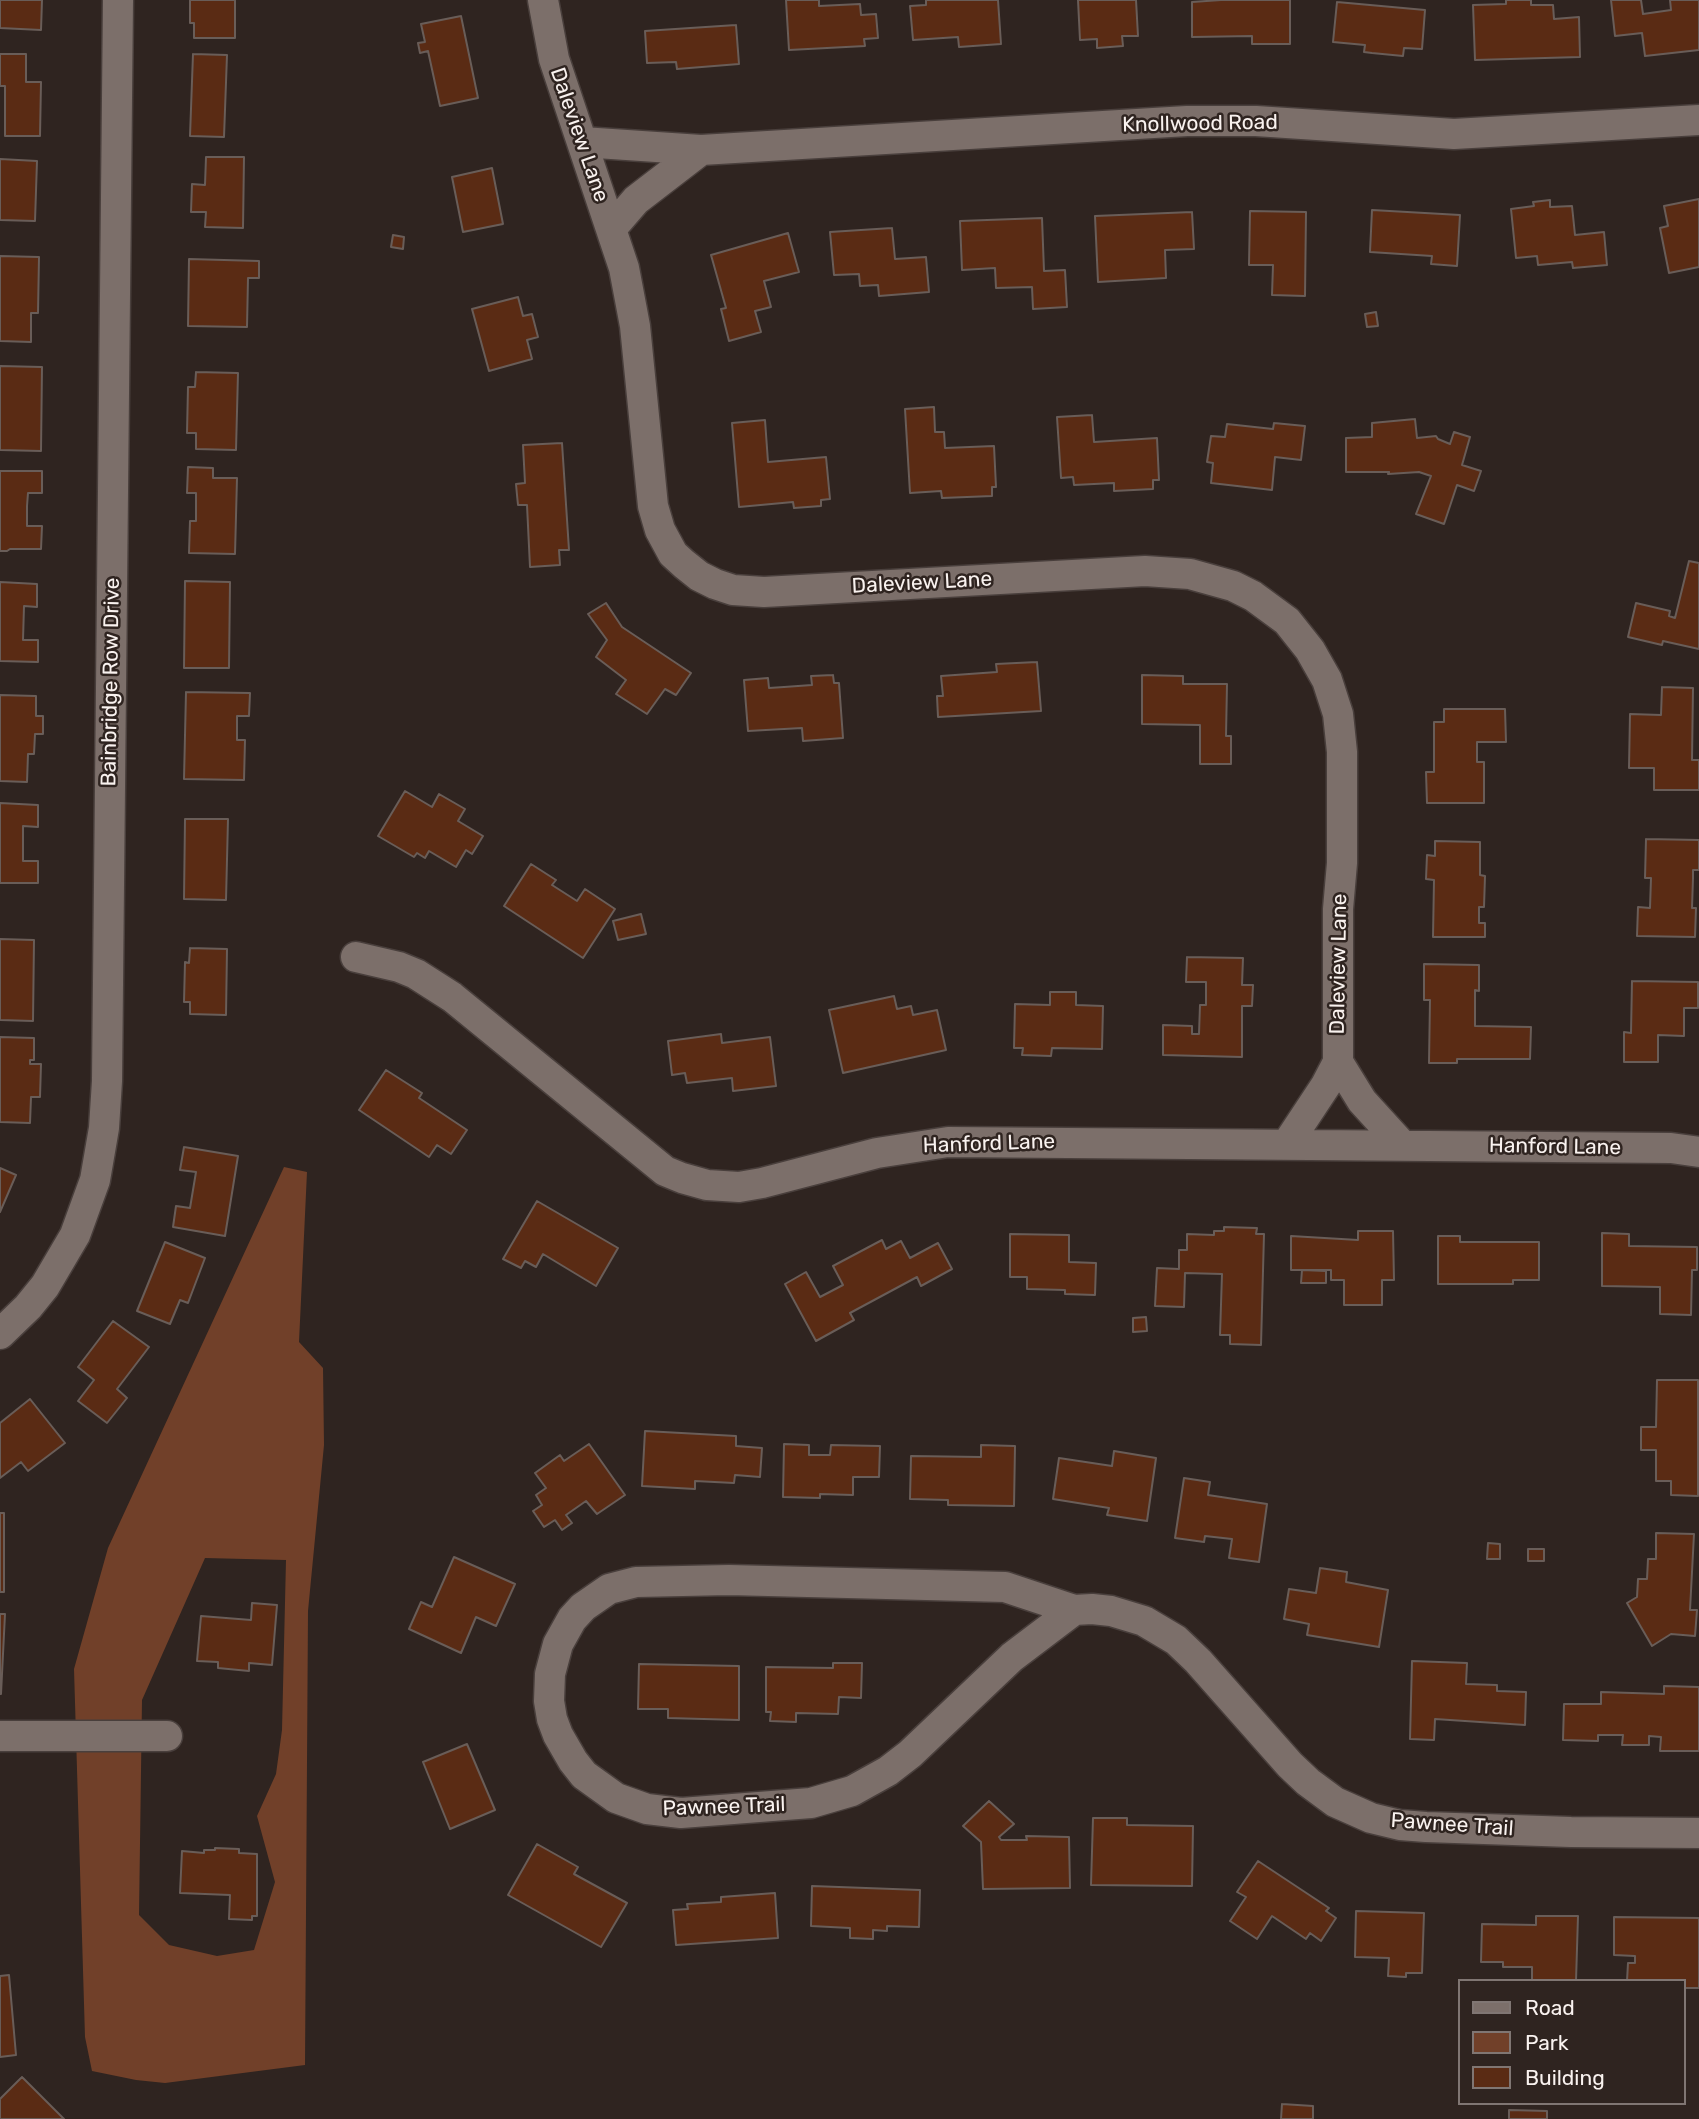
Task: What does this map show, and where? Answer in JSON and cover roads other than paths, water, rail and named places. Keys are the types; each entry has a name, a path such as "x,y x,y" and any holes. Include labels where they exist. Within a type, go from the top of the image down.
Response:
{"street":[{"name":"Bainbridge Row Drive","path":"0,1334 45,1286 75,1236 95,1180 104,1128 108,1025 118,0"},
{"name":"Daleview Lane","path":"543,0 554,59 624,268 635,326 653,506 660,530 673,554 699,576 733,590 764,592 1168,571 1190,574 1233,586 1253,596 1287,621 1310,650 1327,680 1338,714 1342,752 1338,1062 1287,1144"},
{"name":"Knollwood Road","path":"582,142 701,150 1187,121 1256,121 1454,134 1699,120"},
{"path":"611,229 636,200 701,150"},
{"name":"Hanford Lane","path":"356,957 399,967 416,974 452,998 666,1171 707,1185 739,1187 762,1183 877,1153 948,1142 1671,1149 1699,1153"},
{"name":"Daleview Lane","path":"1338,1062 1362,1101 1403,1146"},
{"name":"Pawnee Trail","path":"1074,1610 1012,1657 910,1754 888,1771 852,1791 811,1803 681,1813 648,1809 617,1798 584,1775 558,1735 552,1719 549,1701 550,1674 558,1644 572,1619 595,1597 609,1589 636,1582 729,1580 1005,1587 1074,1610 1111,1611 1144,1621 1176,1640 1308,1782 1335,1802 1371,1818 1400,1825 1426,1827 1699,1833"},
{"path":"0,1736 167,1736"}]}
